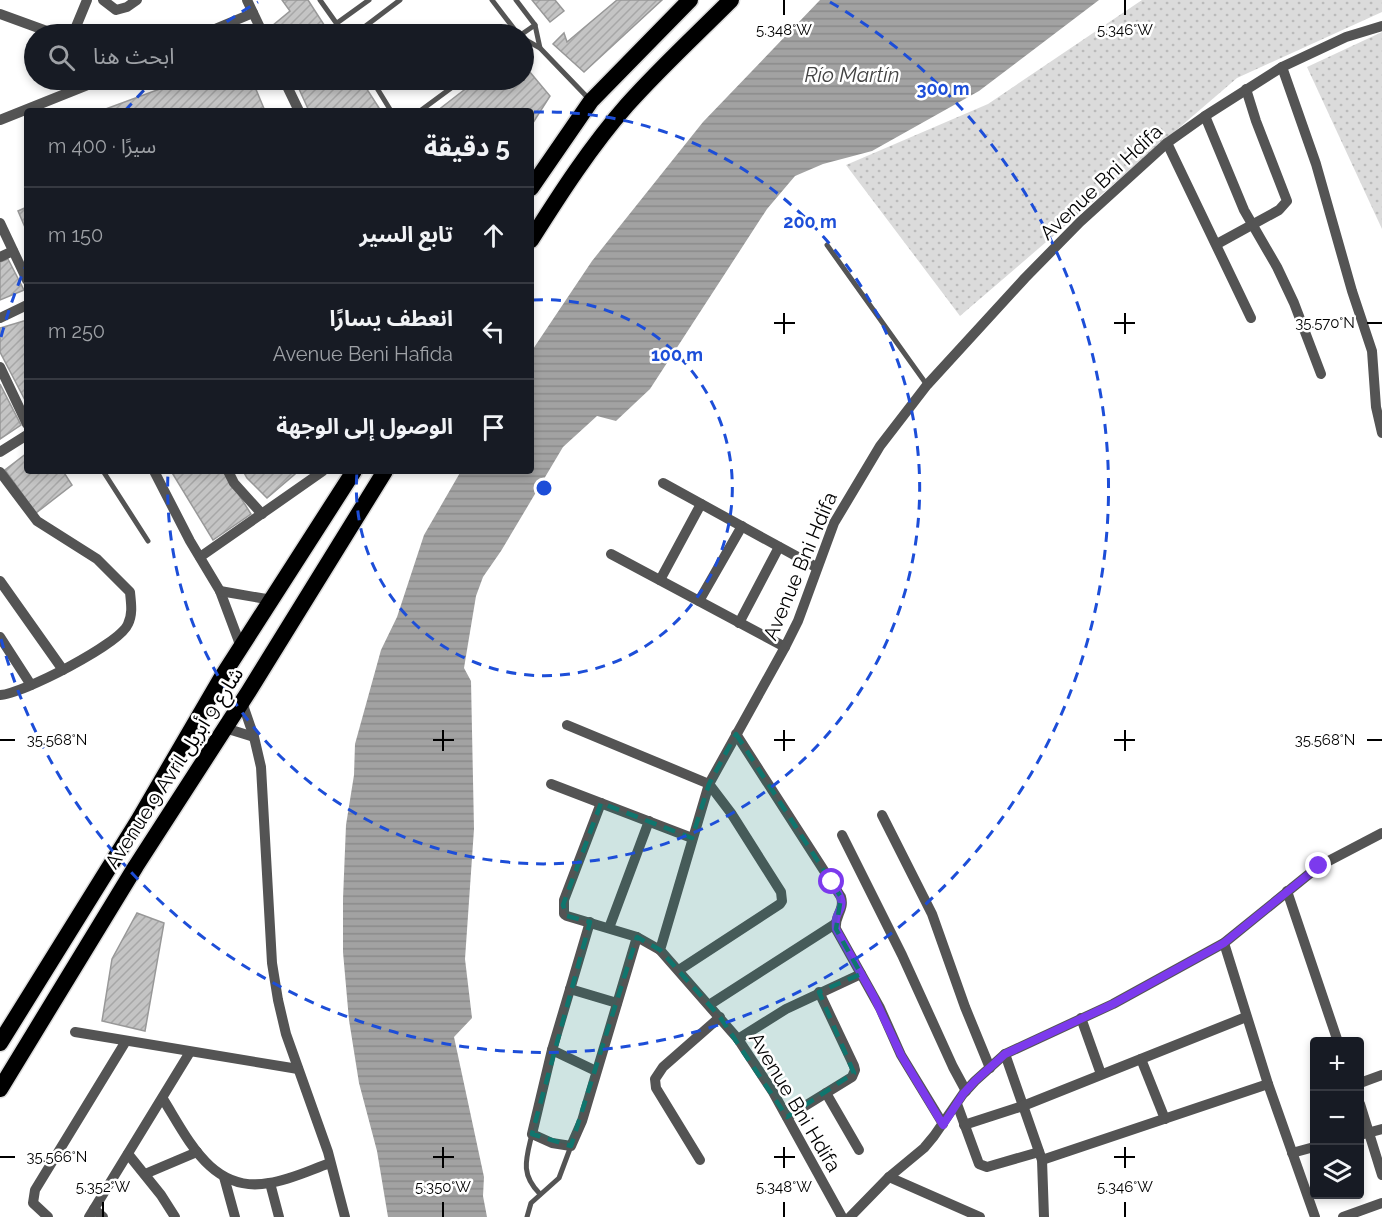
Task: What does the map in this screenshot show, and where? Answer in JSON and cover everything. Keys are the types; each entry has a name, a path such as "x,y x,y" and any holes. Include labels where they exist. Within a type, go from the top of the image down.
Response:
{"highway":[{"path":"534,184 591,101 690,0"},
{"path":"534,235 560,195 626,106 731,0"},
{"name":"Avenue 9 Avril شارع 9 أبريل","path":"0,1043 5,1024 138,821 241,647 352,474"},
{"name":"Avenue 9 Avril شارع 9 أبريل","path":"0,1097 3,1084 130,876 384,474"}],"street":[{"path":"77,24 87,0"},
{"path":"103,0 116,9 127,7 137,0"},
{"path":"247,0 258,24"},
{"path":"227,24 253,13"},
{"path":"0,14 28,24"},
{"name":"Avenue Bni Hdifa","path":"842,1217 787,1117 738,1040 660,950 709,784 785,648 802,611 816,567 834,523 880,446 927,385 1033,270 1088,215 1167,143 1246,89 1282,68 1346,38 1382,26"},
{"path":"1282,68 1316,164 1352,291 1372,351 1376,407 1382,433"},
{"path":"1217,244 1279,210 1287,201 1256,122 1246,89"},
{"path":"29,108 73,90"},
{"path":"289,90 298,108"},
{"path":"0,120 24,110"},
{"path":"1205,116 1245,210 1294,303 1321,374"},
{"path":"1167,143 1251,318"},
{"path":"0,223 24,274"},
{"path":"0,257 13,251"},
{"path":"0,318 24,306"},
{"path":"0,367 24,418"},
{"path":"0,451 24,437"},
{"path":"0,472 37,521 97,559 130,592 132,610 128,625 121,635 63,670 11,695 0,695"},
{"path":"156,474 220,591 241,647"},
{"path":"230,474 234,483 262,514"},
{"path":"200,557 318,474"},
{"path":"663,483 816,567"},
{"path":"660,580 701,504"},
{"path":"699,601 742,526"},
{"path":"740,623 779,547"},
{"path":"611,554 785,648"},
{"path":"1,585 63,670"},
{"path":"220,591 272,600"},
{"path":"0,637 31,685"},
{"path":"242,702 261,767 272,963 286,1034 330,1164 345,1217"},
{"path":"567,725 709,784 731,813 781,892 782,901 679,970"},
{"path":"225,728 254,737"},
{"path":"736,734 841,897 842,908 837,916 836,929 880,1008 901,1055 943,1125"},
{"path":"551,784 692,838"},
{"path":"601,803 563,905 564,914 637,937 660,950"},
{"path":"882,815 932,914 965,1007 990,1068"},
{"path":"609,928 649,821"},
{"path":"850,1217 889,1178 924,1148 966,1091 1005,1054 1113,1004 1224,943 1319,866 1382,833"},
{"path":"842,835 966,1091"},
{"path":"1287,891 1337,1037"},
{"path":"590,922 552,1050 532,1134 552,1143 571,1146 582,1121 637,937"},
{"path":"709,1005 835,924"},
{"path":"1224,943 1268,1084 1315,1217"},
{"path":"738,1040 786,1009 861,974"},
{"path":"570,989 617,1003"},
{"path":"787,1117 852,1077 855,1070 819,992"},
{"path":"700,1160 656,1088 655,1079 663,1066 720,1017"},
{"path":"964,1125 1023,1106 1246,1017"},
{"path":"1081,1018 1101,1074"},
{"path":"75,1032 298,1070"},
{"path":"48,1217 33,1203 35,1190 126,1041"},
{"path":"552,1050 596,1071"},
{"path":"103,1217 91,1213 190,1052"},
{"path":"1005,1054 1040,1156 1044,1217"},
{"path":"1141,1059 1165,1119"},
{"path":"1364,1081 1382,1075"},
{"path":"957,1104 976,1159 987,1167 1040,1156 1165,1119 1268,1084"},
{"path":"826,1093 859,1150"},
{"path":"163,1099 206,1163 224,1177 239,1184 270,1183 330,1164"},
{"path":"1382,1129 1364,1134 1382,1175"},
{"path":"1292,1154 1310,1148"},
{"path":"145,1174 197,1152"},
{"path":"128,1154 161,1195 175,1217"},
{"path":"224,1177 235,1217"},
{"path":"889,1178 980,1217"},
{"path":"270,1183 279,1217"},
{"path":"1343,1217 1382,1203"}],"lane":[{"path":"320,0 337,23 369,0"},
{"path":"368,24 400,0"},
{"path":"492,0 512,24"},
{"path":"516,0 535,25 540,48"},
{"path":"534,45 540,48 591,101"},
{"path":"378,90 389,108"},
{"path":"424,108 448,90"},
{"path":"827,245 927,385"},
{"path":"105,474 148,541"},
{"path":"532,1134 526,1157 526,1175 540,1194"},
{"path":"526,1217 531,1203 559,1178 571,1146"}],"highlighted area":[{"path":"736,734 841,897 836,929 861,974 819,992 854,1073 787,1117 720,1017 660,950 637,937 571,1146 532,1134 590,922 567,916 563,905 601,803 692,838 709,784"}],"shaded area":[{"path":"1142,0 1382,0 1382,12 1237,78 960,316 846,165 988,104"},
{"path":"1382,32 1382,229 1307,67"}],"water":[{"name":"Río Martín","path":"820,0 1099,0 979,91 872,151 823,164 795,176 767,209 650,389 616,421 597,416 563,447 483,577 476,596 464,668 471,681 474,829 465,959 472,1018 454,1037 484,1177 483,1196 487,1217 388,1217 377,1151 359,1083 349,1020 343,952 346,825 354,775 355,744 381,650 397,617 424,535 459,474 534,474 534,348 592,261 703,122"}],"building":[{"path":"282,0 308,0 324,24 274,24 290,11"},
{"path":"532,0 555,0 564,11 550,22"},
{"path":"617,0 662,0 584,72 553,44 564,33 567,42"},
{"path":"534,77 550,96 534,121 534,108 441,108 464,90 534,90"},
{"path":"157,90 256,90 264,108 108,108"},
{"path":"300,90 367,90 379,108 308,108"},
{"path":"24,208 24,225 18,211"},
{"path":"8,259 24,290 0,300 0,262"},
{"path":"24,321 24,398 0,352 0,328"},
{"path":"0,384 21,425 0,439"},
{"path":"24,455 24,474 65,474 72,485 36,513 5,470"},
{"path":"173,474 226,474 251,514 213,540"},
{"path":"245,474 295,474 267,498"},
{"path":"137,913 164,923 145,1031 102,1021 112,959"}],"route":[{"path":"832,882 843,901 835,920 836,929 874,997 901,1055 943,1125 963,1094 1005,1054 1113,1004 1224,943 1319,866"}]}
